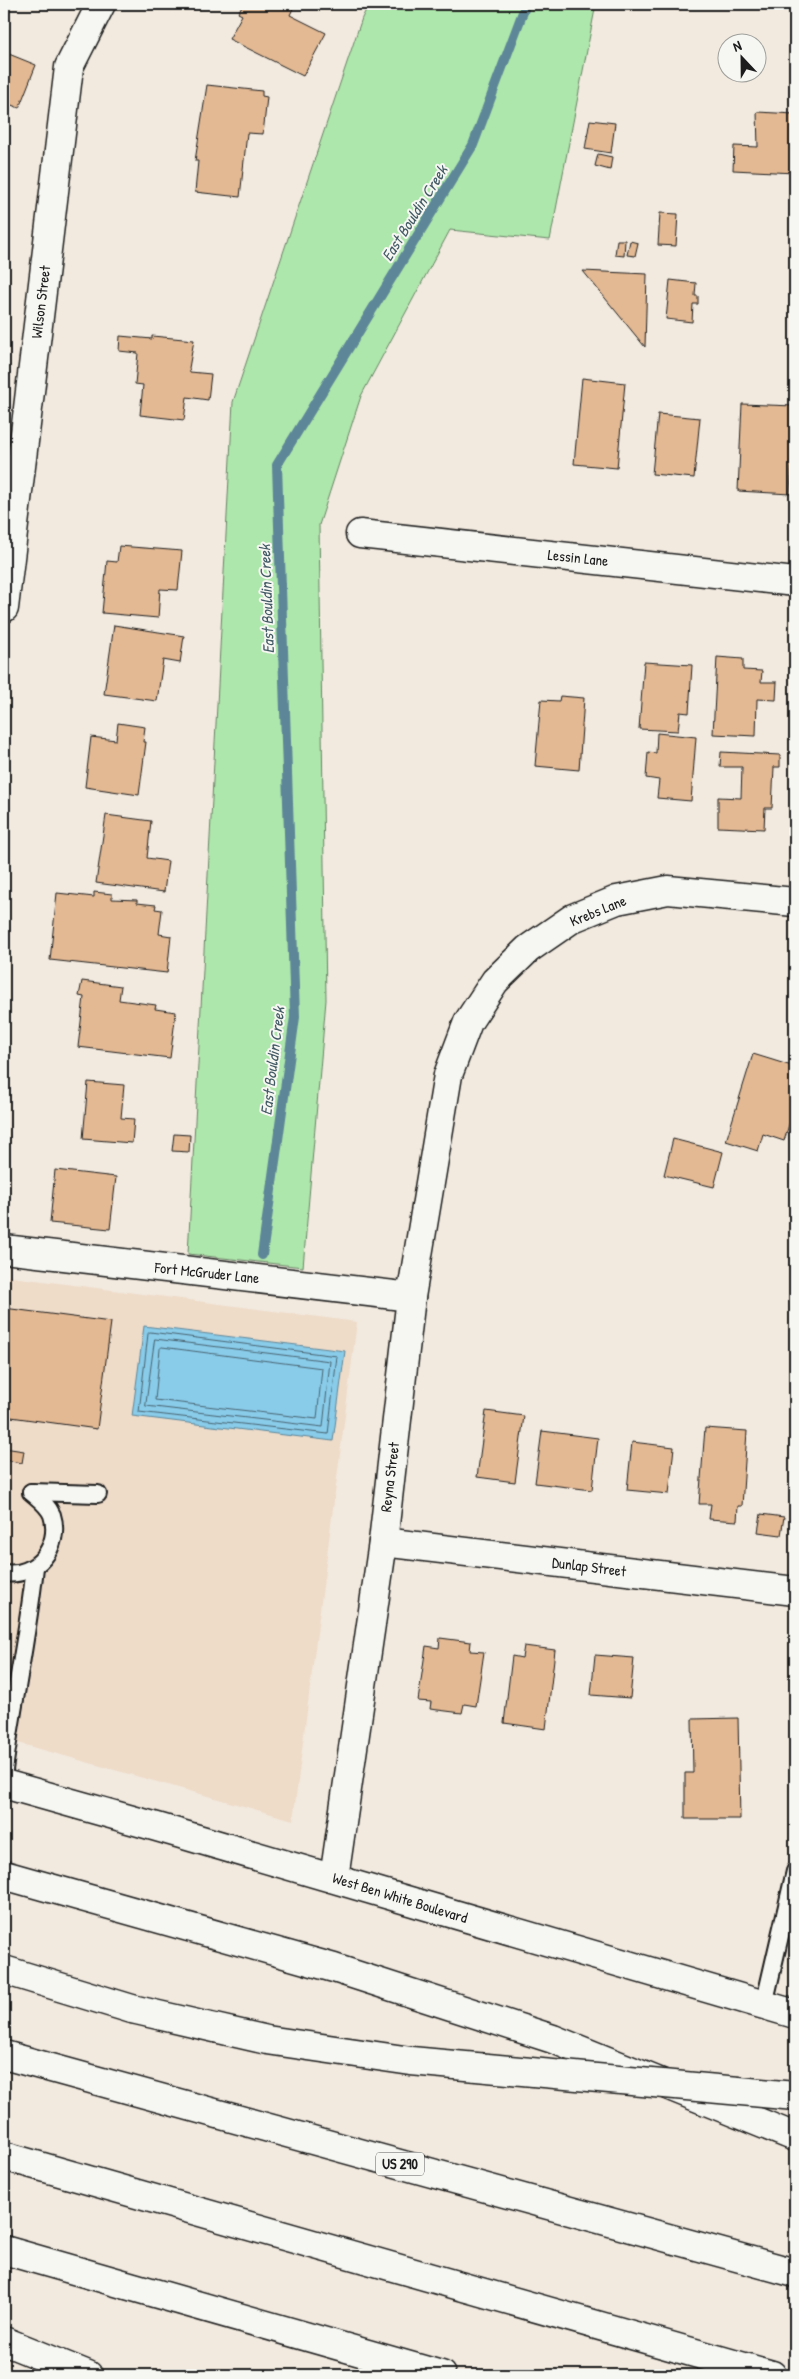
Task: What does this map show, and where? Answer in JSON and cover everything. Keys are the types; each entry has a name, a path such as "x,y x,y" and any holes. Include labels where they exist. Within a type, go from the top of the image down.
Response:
{"main road":[{"name":"Wilson Street","path":"4,608 13,465 69,67 101,4"},
{"name":"Lessin Lane","path":"360,534 795,582"},
{"name":"Krebs Lane","path":"448,1075 468,1022 496,981 528,949 573,918 617,900 668,890 795,902"},
{"name":"Reyna Street","path":"334,1878 383,1542 411,1297 448,1075"},
{"name":"Fort McGruder Lane","path":"4,1250 411,1297"},
{"name":"Dunlap Street","path":"383,1542 795,1591"},
{"name":"West Ben White Boulevard","path":"4,1784 334,1878 795,2014"},
{"path":"4,1875 334,1968 553,2040 795,2137"},
{"path":"4,1970 132,2009 266,2040 410,2061 795,2096"},
{"name":"US 290","path":"4,2055 795,2274"},
{"path":"4,2156 772,2375"},
{"path":"4,2250 442,2375"},
{"path":"4,2341 88,2375"}],"lane":[{"path":"4,1573 21,1572 35,1567 46,1556 52,1543 54,1528 51,1514 43,1502 31,1492 98,1494"},
{"path":"4,1770 16,1681 31,1602 35,1567"},
{"path":"764,2005 795,1871"}],"shaded area":[{"path":"4,1276 357,1322 293,1820 4,1739"}],"green space":[{"path":"369,4 596,4 550,240 450,230 361,396 319,525 326,1000 303,1267 188,1254 233,402 362,18"}],"water":[{"path":"144,1326 345,1351 333,1441 132,1416"}],"building":[{"path":"243,4 295,4 290,15 326,33 303,76 229,39 242,15 238,13"},
{"path":"4,52 36,65 19,108 4,102"},
{"path":"207,85 262,91 262,96 267,97 263,134 247,133 240,197 195,192 198,161 195,161"},
{"path":"757,112 795,114 795,173 733,170 734,146 758,147"},
{"path":"590,120 615,123 611,153 585,149"},
{"path":"598,154 612,157 610,170 595,166"},
{"path":"660,213 678,214 676,246 658,245"},
{"path":"617,240 625,240 624,256 615,255"},
{"path":"630,241 638,243 635,256 627,255"},
{"path":"583,271 647,274 645,347"},
{"path":"670,280 696,283 695,296 698,296 698,304 693,304 692,322 666,319"},
{"path":"120,336 152,339 152,336 194,340 189,368 190,372 211,374 208,400 187,397 184,420 140,415 143,385 135,384 138,353 119,351"},
{"path":"582,378 625,383 617,468 574,464"},
{"path":"742,404 794,406 790,494 738,491"},
{"path":"658,414 700,418 694,478 652,474"},
{"path":"119,546 182,551 178,590 160,589 158,618 102,613 107,561 117,562"},
{"path":"114,625 184,636 180,663 163,660 157,701 104,694"},
{"path":"717,657 743,659 743,670 762,671 761,682 777,682 776,700 757,699 756,736 713,734"},
{"path":"644,662 692,665 689,713 680,712 678,731 639,729"},
{"path":"794,686 795,726 793,726"},
{"path":"560,696 584,698 579,770 535,766 541,700 559,701"},
{"path":"118,723 145,727 143,742 146,742 139,795 85,787 91,737 116,740"},
{"path":"657,733 696,737 691,801 657,798 659,780 646,778 648,752 656,753"},
{"path":"721,752 780,755 780,767 774,767 772,808 765,808 764,829 718,827 718,797 741,798 742,767 720,767"},
{"path":"106,815 151,821 147,858 168,861 164,892 96,883"},
{"path":"94,892 112,894 112,899 137,900 137,903 156,905 155,909 162,910 159,934 171,936 167,973 50,960 57,893 94,897"},
{"path":"82,981 121,986 119,1000 156,1005 155,1009 176,1012 170,1058 78,1047 84,997 79,996"},
{"path":"753,1054 795,1067 795,1105 784,1141 763,1134 758,1151 726,1141"},
{"path":"88,1082 124,1085 121,1118 134,1119 132,1143 83,1139"},
{"path":"174,1134 190,1135 189,1152 172,1151"},
{"path":"673,1139 723,1152 714,1187 664,1175"},
{"path":"55,1170 116,1177 110,1229 50,1223"},
{"path":"4,1308 111,1322 97,1429 4,1416"},
{"path":"486,1411 524,1416 515,1482 477,1477"},
{"path":"705,1428 747,1431 742,1506 738,1506 737,1521 709,1519 711,1504 699,1504"},
{"path":"542,1431 598,1438 592,1490 535,1483"},
{"path":"632,1442 674,1447 669,1494 627,1490"},
{"path":"4,1448 24,1451 22,1463 4,1460"},
{"path":"761,1514 784,1517 781,1535 758,1532"},
{"path":"440,1638 471,1642 470,1651 484,1652 476,1706 464,1704 462,1713 430,1709 431,1702 418,1701 426,1646 439,1648"},
{"path":"524,1646 555,1650 546,1729 504,1723 512,1656 522,1658"},
{"path":"595,1655 634,1658 630,1698 591,1695"},
{"path":"738,1718 740,1819 685,1819 685,1773 693,1773 692,1719"}],"waterway":[{"name":"East Bouldin Creek","path":"262,1255 295,1017 277,465 473,145 526,4"}]}
